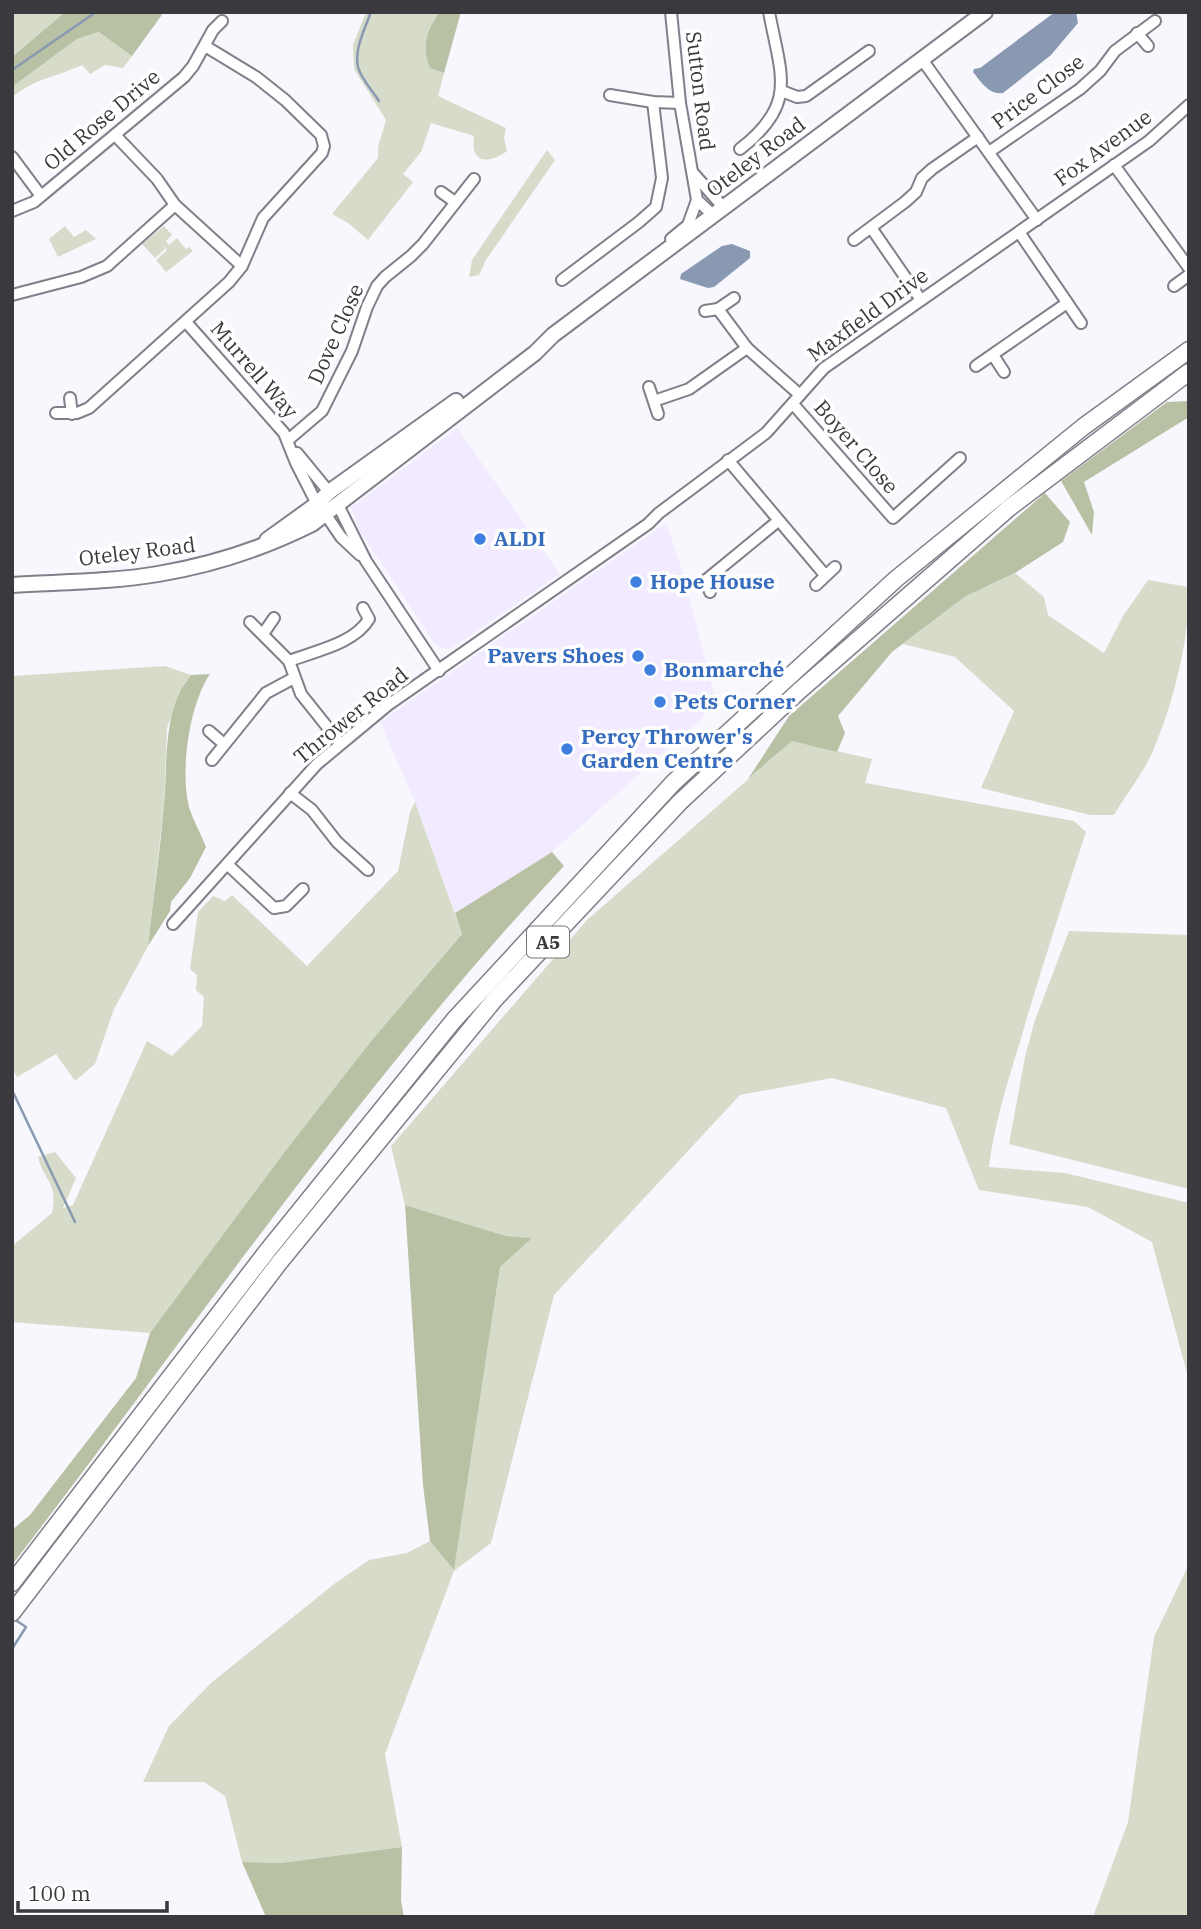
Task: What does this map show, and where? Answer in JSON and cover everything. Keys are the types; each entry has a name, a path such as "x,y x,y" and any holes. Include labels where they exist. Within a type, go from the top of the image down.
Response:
{"highway":[{"name":"A5","path":"12,1583 268,1250 454,1020 674,782 896,579 1083,427 1189,350"},
{"name":"A5","path":"12,1613 279,1263 495,999 680,802 799,691 1009,508 1189,372"}],"main road":[{"name":"Oteley Road","path":"322,509 329,492 531,347 553,335 985,12"},
{"name":"Oteley Road","path":"12,585 156,574 228,558 263,544 277,531 322,509 338,505 535,353 553,335"},
{"path":"329,492 338,505"}],"street":[{"name":"Sutton Road","path":"671,12 680,103 697,200"},
{"path":"740,149 765,128 782,91 769,12"},
{"name":"Old Rose Drive","path":"12,211 34,202 184,76 222,20"},
{"name":"Price Close","path":"989,152 1080,89 1100,71 1115,51 1155,21"},
{"path":"1137,33 1148,46"},
{"name":"Murrell Way","path":"72,414 89,408 229,282 242,266 263,218 322,153 323,141 317,130 276,93 205,46"},
{"path":"782,91 797,97 806,96 869,51"},
{"path":"921,58 1037,220"},
{"path":"624,97 625,83"},
{"path":"610,94 653,102 680,103"},
{"path":"566,272 639,222 656,207 662,178 653,102"},
{"name":"Fox Avenue","path":"1037,220 1149,141 1189,104"},
{"path":"116,135 157,180 174,205 242,266"},
{"path":"854,240 872,229 916,192 922,178 932,169 978,137"},
{"path":"12,157 41,196"},
{"path":"1114,165 1189,268"},
{"name":"Sutton Road","path":"694,174 719,212"},
{"name":"Dove Close","path":"289,443 321,411 352,351 377,286 384,277 411,256 474,179"},
{"path":"441,192 455,202"},
{"path":"631,277 649,257 688,225 697,200 719,212"},
{"path":"12,295 81,278 107,266 174,205"},
{"name":"Maxfield Drive","path":"439,671 648,524 766,433 824,368 1037,220"},
{"path":"872,229 921,300"},
{"path":"1019,232 1081,323"},
{"path":"1174,286 1189,275"},
{"path":"705,311 718,309 734,298"},
{"path":"976,366 1068,303"},
{"path":"718,309 747,348 800,395"},
{"name":"Murrell Way","path":"186,322 274,421 329,492"},
{"path":"654,401 690,388 747,348"},
{"path":"993,355 1004,372"},
{"path":"649,387 658,414"},
{"path":"56,413 72,414 70,398"},
{"name":"Boyer Close","path":"793,404 893,518 957,461 944,454"},
{"name":"Murrell Way","path":"289,443 296,463 322,509"},
{"path":"728,460 825,575"},
{"name":"Thrower Road","path":"173,924 317,764 388,705 439,671 365,559 338,505"},
{"name":"Thrower Road","path":"322,509 341,537 365,559"},
{"path":"704,585 778,521"},
{"path":"816,584 835,566"},
{"path":"289,661 339,643 364,627 374,619 363,608"},
{"path":"263,634 274,618"},
{"path":"250,622 289,661 294,678 308,705 340,743"},
{"path":"212,760 266,693 294,678"},
{"path":"209,731 224,744"},
{"path":"290,793 312,810 337,842 368,870"},
{"path":"228,865 274,908 286,906 303,890"}],"shaded area":[{"path":"457,428 560,574 450,649 441,648 434,643 359,530 351,508"},
{"path":"666,523 684,576 715,698 702,718 552,852 455,913 415,802 380,722"}],"green space":[{"path":"12,12 65,12 12,57"},
{"path":"65,12 164,12 132,56 99,32 77,39 12,87 12,57"},
{"path":"366,12 439,12 433,21 430,67 444,73 438,96 506,128 504,138 507,151 488,160 482,159 475,152 474,136 431,123 421,152 403,174 413,182 368,240 332,214 378,158 378,147 386,120 354,69 353,45"},
{"path":"439,12 461,12 444,73 430,68 426,53 429,32"},
{"path":"100,32 132,56 123,68 105,65 90,74 82,65 38,82 12,97 12,87 77,39"},
{"path":"547,150 555,160 486,260 479,275 469,277 472,260"},
{"path":"65,226 74,237 86,230 96,239 58,257 49,239"},
{"path":"164,226 172,235 166,241 169,245 177,238 186,249 189,247 193,251 166,272 156,260 167,250 161,244 165,249 155,258 142,244"},
{"path":"1189,401 1189,417 1084,482 1094,512 1092,535 1061,481 1167,402"},
{"path":"1045,493 1070,522 1063,542 1015,573 966,596 892,652 838,716 845,733 837,752 792,741 748,779 789,716"},
{"path":"1015,573 1044,597 1048,615 1104,653 1123,616 1148,580 1189,587 1184,648 1169,708 1142,773 1114,815 1090,815 981,788 1014,711 955,657 903,644 966,596"},
{"path":"165,666 191,675 185,682 167,728 164,805 148,946 114,1009 95,1064 75,1081 56,1054 17,1077 12,1068 12,676"},
{"path":"210,674 192,720 186,757 189,807 206,847 190,878 171,902 170,911 148,946 171,720 175,704 191,675"},
{"path":"792,741 872,759 865,783 1074,821 1086,832 1010,1076 995,1130 989,1167 1065,1173 1189,1203 1189,1381 1152,1242 1088,1207 979,1190 946,1108 832,1078 740,1095 554,1295 491,1543 454,1571 385,1754 402,1847 281,1863 242,1862 225,1796 204,1782 143,1782 169,1726 211,1683 334,1584 369,1560 407,1553 430,1541 454,1569 500,1267 531,1238 506,1236 405,1205 391,1146 587,920"},
{"path":"415,802 462,934 372,1040 150,1333 12,1322 12,1246 52,1213 52,1188 38,1157 55,1152 76,1178 63,1208 73,1205 147,1041 172,1056 202,1026 204,997 196,990 197,975 190,969 198,912 213,896 225,901 232,895 307,966 398,871 410,812"},
{"path":"552,852 564,866 489,948 348,1120 12,1565 12,1530 30,1515 136,1378 150,1333 284,1153 372,1040 462,934 455,913"},
{"path":"1069,931 1189,935 1189,1189 1009,1144 1034,1023"},
{"path":"405,1205 506,1236 532,1238 500,1267 454,1570 430,1541 423,1485"},
{"path":"1189,1564 1189,1917 1093,1917 1128,1822 1154,1637"},
{"path":"402,1847 401,1901 404,1917 266,1917 242,1862 281,1863"}],"water":[{"path":"1055,12 1076,12 1078,23 1051,55 1003,93 986,87 973,72 974,69 980,68"},
{"path":"732,244 750,251 750,258 714,287 708,288 680,279 681,274 722,246"}],"waterway":[{"path":"12,70 96,12"},
{"path":"371,12 357,60 362,76 379,101"},
{"path":"12,1090 75,1222"},
{"path":"12,1649 26,1627 17,1621"}],"place":[{"name":"ALDI","path":"480,539"},
{"name":"Hope House","path":"636,582"},
{"name":"Pavers Shoes","path":"638,656"},
{"name":"Bonmarché","path":"650,670"},
{"name":"Pets Corner","path":"660,702"},
{"name":"Percy Thrower's Garden Centre","path":"567,749"}]}
